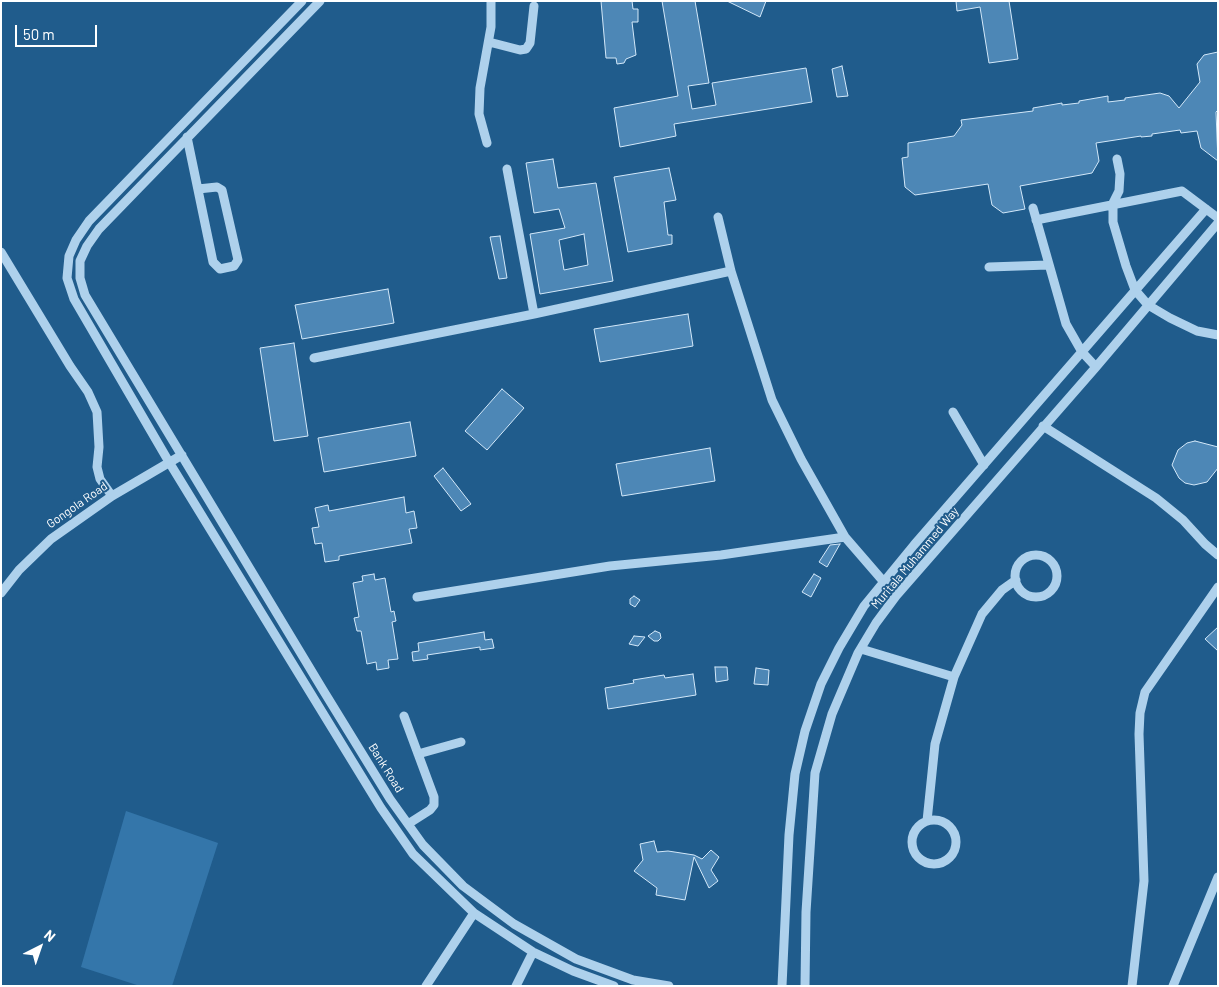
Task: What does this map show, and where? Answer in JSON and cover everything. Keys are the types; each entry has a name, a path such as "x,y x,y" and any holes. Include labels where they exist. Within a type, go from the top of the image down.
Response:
{"street":[{"path":"302,1 89,221 76,240 69,256 67,278 74,299 169,462 386,816 413,854 474,913 533,952 573,971 614,986"},
{"name":"Bank Road","path":"320,1 99,229 87,246 80,261 80,278 85,294 390,800 423,845 463,886 514,924 576,959 633,980 669,986"},
{"path":"487,143 479,114 480,88 491,27 491,1"},
{"path":"489,42 520,50 526,49 530,42 534,6"},
{"path":"187,137 198,189 214,262 220,269 234,266 238,260 222,190 217,186 198,189"},
{"path":"1117,159 1120,174 1119,191 1113,203 1113,222 1135,290 1148,305 1170,318 1197,331 1218,336"},
{"path":"507,169 534,314"},
{"path":"1036,220 1113,203 1182,191 1218,218"},
{"path":"1033,208 1066,324 1082,352 1096,367"},
{"path":"782,986 789,835 796,774 805,731 821,684 839,648 864,606 883,583 1206,209"},
{"path":"718,217 731,271 772,400 800,459 845,537 896,596"},
{"name":"Muritala Muhammed Way","path":"806,986 806,912 816,773 832,714 861,649 876,623 896,596 1096,367 1218,223"},
{"path":"1,252 65,358 88,392 97,412 97,467 100,479 112,496"},
{"path":"989,267 1048,265"},
{"path":"314,358 534,314 731,271"},
{"path":"953,412 984,465"},
{"path":"1043,426 1156,498 1183,520 1218,555"},
{"name":"Gongola Road","path":"1,592 19,570 51,539 112,496 182,455"},
{"path":"417,597 610,566 721,555 845,537"},
{"path":"1032,555 1045,556 1051,560 1058,571 1056,584 1048,594 1041,597 1028,595 1018,586 1016,580 1017,567 1020,561 1032,555"},
{"path":"927,821 934,820 947,824 955,835 956,849 942,863 928,863 922,860 914,849 912,842 916,829 927,821 935,744 954,677 982,614 1002,590 1016,580"},
{"path":"1132,986 1144,881 1140,713 1145,692 1218,587"},
{"path":"861,649 954,677"},
{"path":"404,716 434,797 434,806 408,824"},
{"path":"418,754 461,742"},
{"path":"1173,986 1218,877"},
{"path":"426,986 474,913"},
{"path":"516,986 533,952"}],"shaded area":[{"path":"126,811 218,843 172,986 140,986 81,967"}],"building":[{"path":"601,1 632,1 633,9 638,9 638,22 632,22 636,55 626,59 624,63 617,64 616,58 606,58"},
{"path":"662,1 695,1 709,83 688,86 692,109 716,105 712,83 806,68 812,102 674,124 676,136 620,147 614,108 678,96"},
{"path":"727,1 766,1 760,17"},
{"path":"956,1 1009,1 1018,59 989,63 980,7 957,11"},
{"path":"1218,52 1218,110 1216,112 1218,161 1201,148 1197,131 1181,133 1180,130 1152,134 1152,136 1096,143 1099,161 1092,173 1020,186 1025,209 1003,213 992,205 988,184 915,195 905,187 902,158 908,157 908,143 954,136 962,125 961,120 1033,111 1033,108 1062,103 1062,105 1079,103 1079,101 1108,96 1108,102 1160,93 1169,96 1179,108 1200,82 1197,64 1204,55"},
{"path":"842,66 848,96 837,97 832,69"},
{"path":"553,159 558,188 596,183 613,281 540,294 530,234 565,228 559,209 534,213 526,163","holes":["584,234 588,265 564,270 559,240"]},
{"path":"669,168 676,200 664,202 668,235 672,235 672,244 628,252 614,177"},
{"path":"500,236 507,278 499,279 490,237"},
{"path":"388,289 394,323 302,339 295,305"},
{"path":"688,314 693,346 600,362 594,329"},
{"path":"294,343 308,436 274,441 260,348"},
{"path":"502,389 524,408 487,450 465,431"},
{"path":"410,422 416,456 324,472 318,438"},
{"path":"1195,441 1218,447 1218,468 1207,482 1194,485 1185,483 1179,478 1172,465 1178,450 1187,443"},
{"path":"710,448 715,481 622,496 616,464"},
{"path":"443,468 471,504 461,511 434,476"},
{"path":"404,497 406,513 414,511 417,528 409,529 412,543 339,556 339,560 325,562 322,543 315,544 312,528 319,527 315,508 328,505 329,511"},
{"path":"840,544 827,567 819,562 830,545"},
{"path":"374,574 375,580 385,578 391,612 394,611 396,621 392,622 398,659 388,660 389,668 377,670 376,662 367,664 361,631 357,631 354,618 359,617 353,583 363,581 362,576"},
{"path":"814,574 821,578 811,597 802,592"},
{"path":"634,596 640,600 635,607 630,604 630,599"},
{"path":"1218,627 1218,651 1205,639"},
{"path":"655,631 660,633 661,638 658,641 654,641 648,636"},
{"path":"484,632 485,640 492,639 494,648 480,650 480,647 427,655 428,659 413,661 412,652 419,651 418,643"},
{"path":"634,636 645,637 638,646 629,644"},
{"path":"715,667 727,667 728,680 716,682"},
{"path":"756,668 769,670 768,685 754,684"},
{"path":"693,674 696,695 608,709 605,688 634,683 633,680 664,675 665,678"},
{"path":"654,841 657,852 668,851 694,855 702,859 711,850 719,857 711,870 718,881 709,888 694,857 685,900 656,895 657,888 634,871 643,860 640,844"}]}
